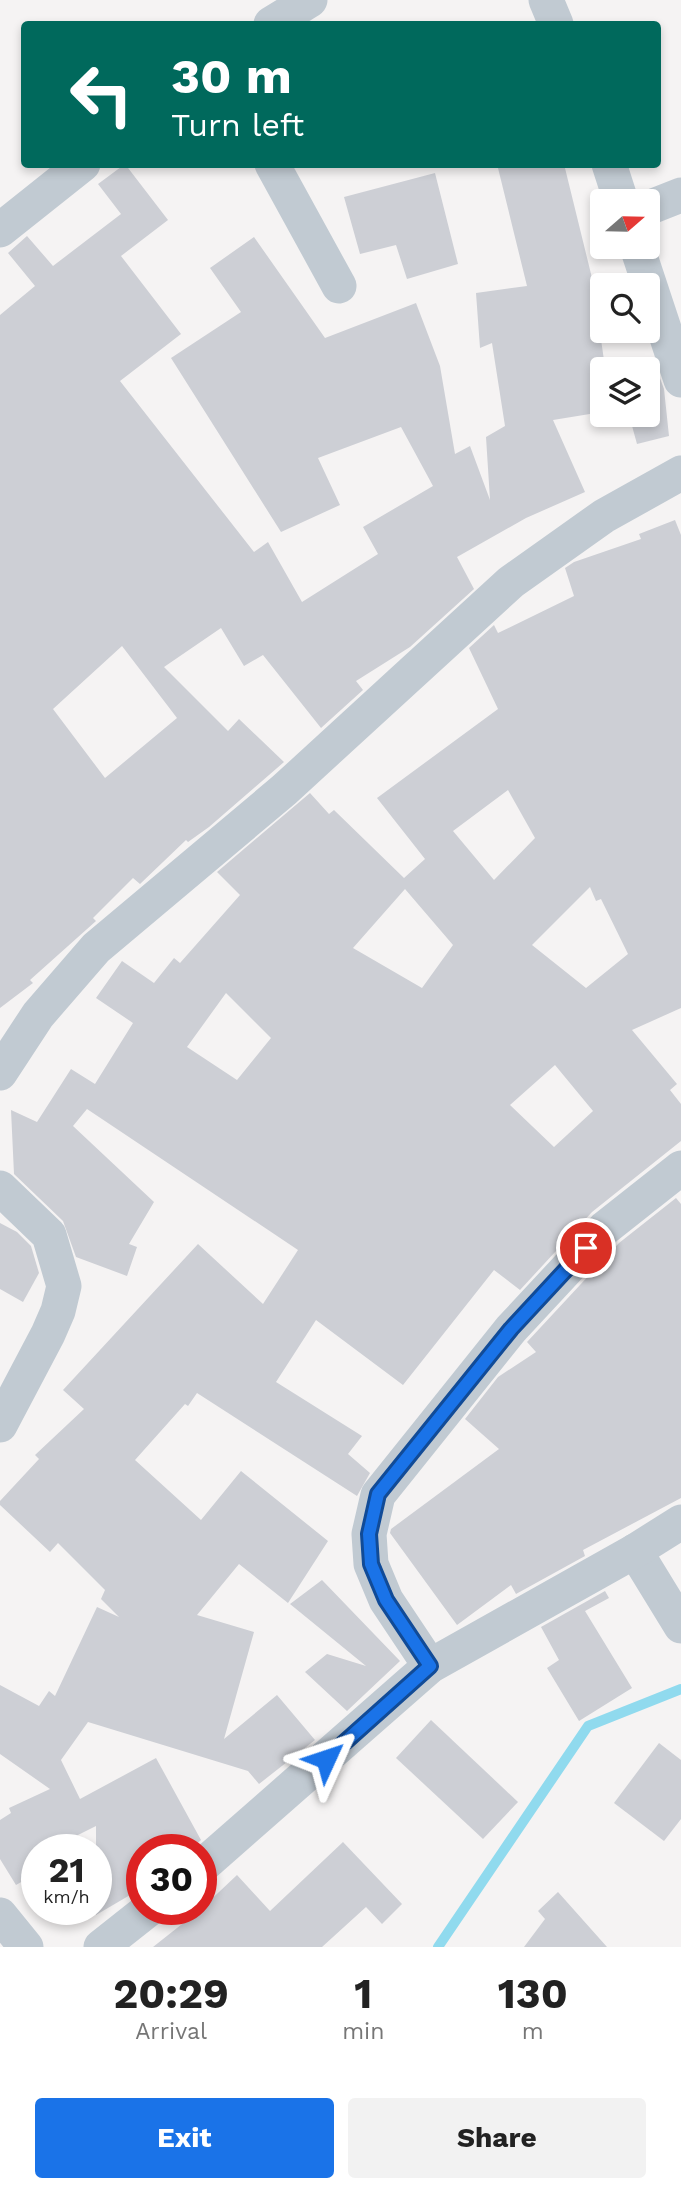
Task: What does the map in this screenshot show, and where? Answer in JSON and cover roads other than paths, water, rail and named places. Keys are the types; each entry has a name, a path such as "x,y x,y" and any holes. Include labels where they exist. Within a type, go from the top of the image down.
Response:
{"street":[{"path":"276,21 310,0"},
{"path":"546,0 555,21"},
{"path":"0,230 78,168"},
{"path":"274,168 339,286"},
{"path":"610,168 617,189"},
{"path":"660,203 681,195"},
{"path":"641,259 681,380"},
{"path":"0,1073 38,1015 96,948 284,790 510,582 604,516 681,473"},
{"path":"430,1666 386,1600 371,1564 369,1534 378,1494 511,1329 595,1238 681,1168"},
{"path":"0,1188 49,1235 64,1286 58,1311 48,1334 2,1417"},
{"path":"217,1853 430,1666 635,1551 681,1522"},
{"path":"635,1551 681,1626"},
{"path":"0,1915 26,1947"},
{"path":"101,1947 129,1925"}],"waterway":[{"path":"438,1947 588,1726 681,1689"}]}
